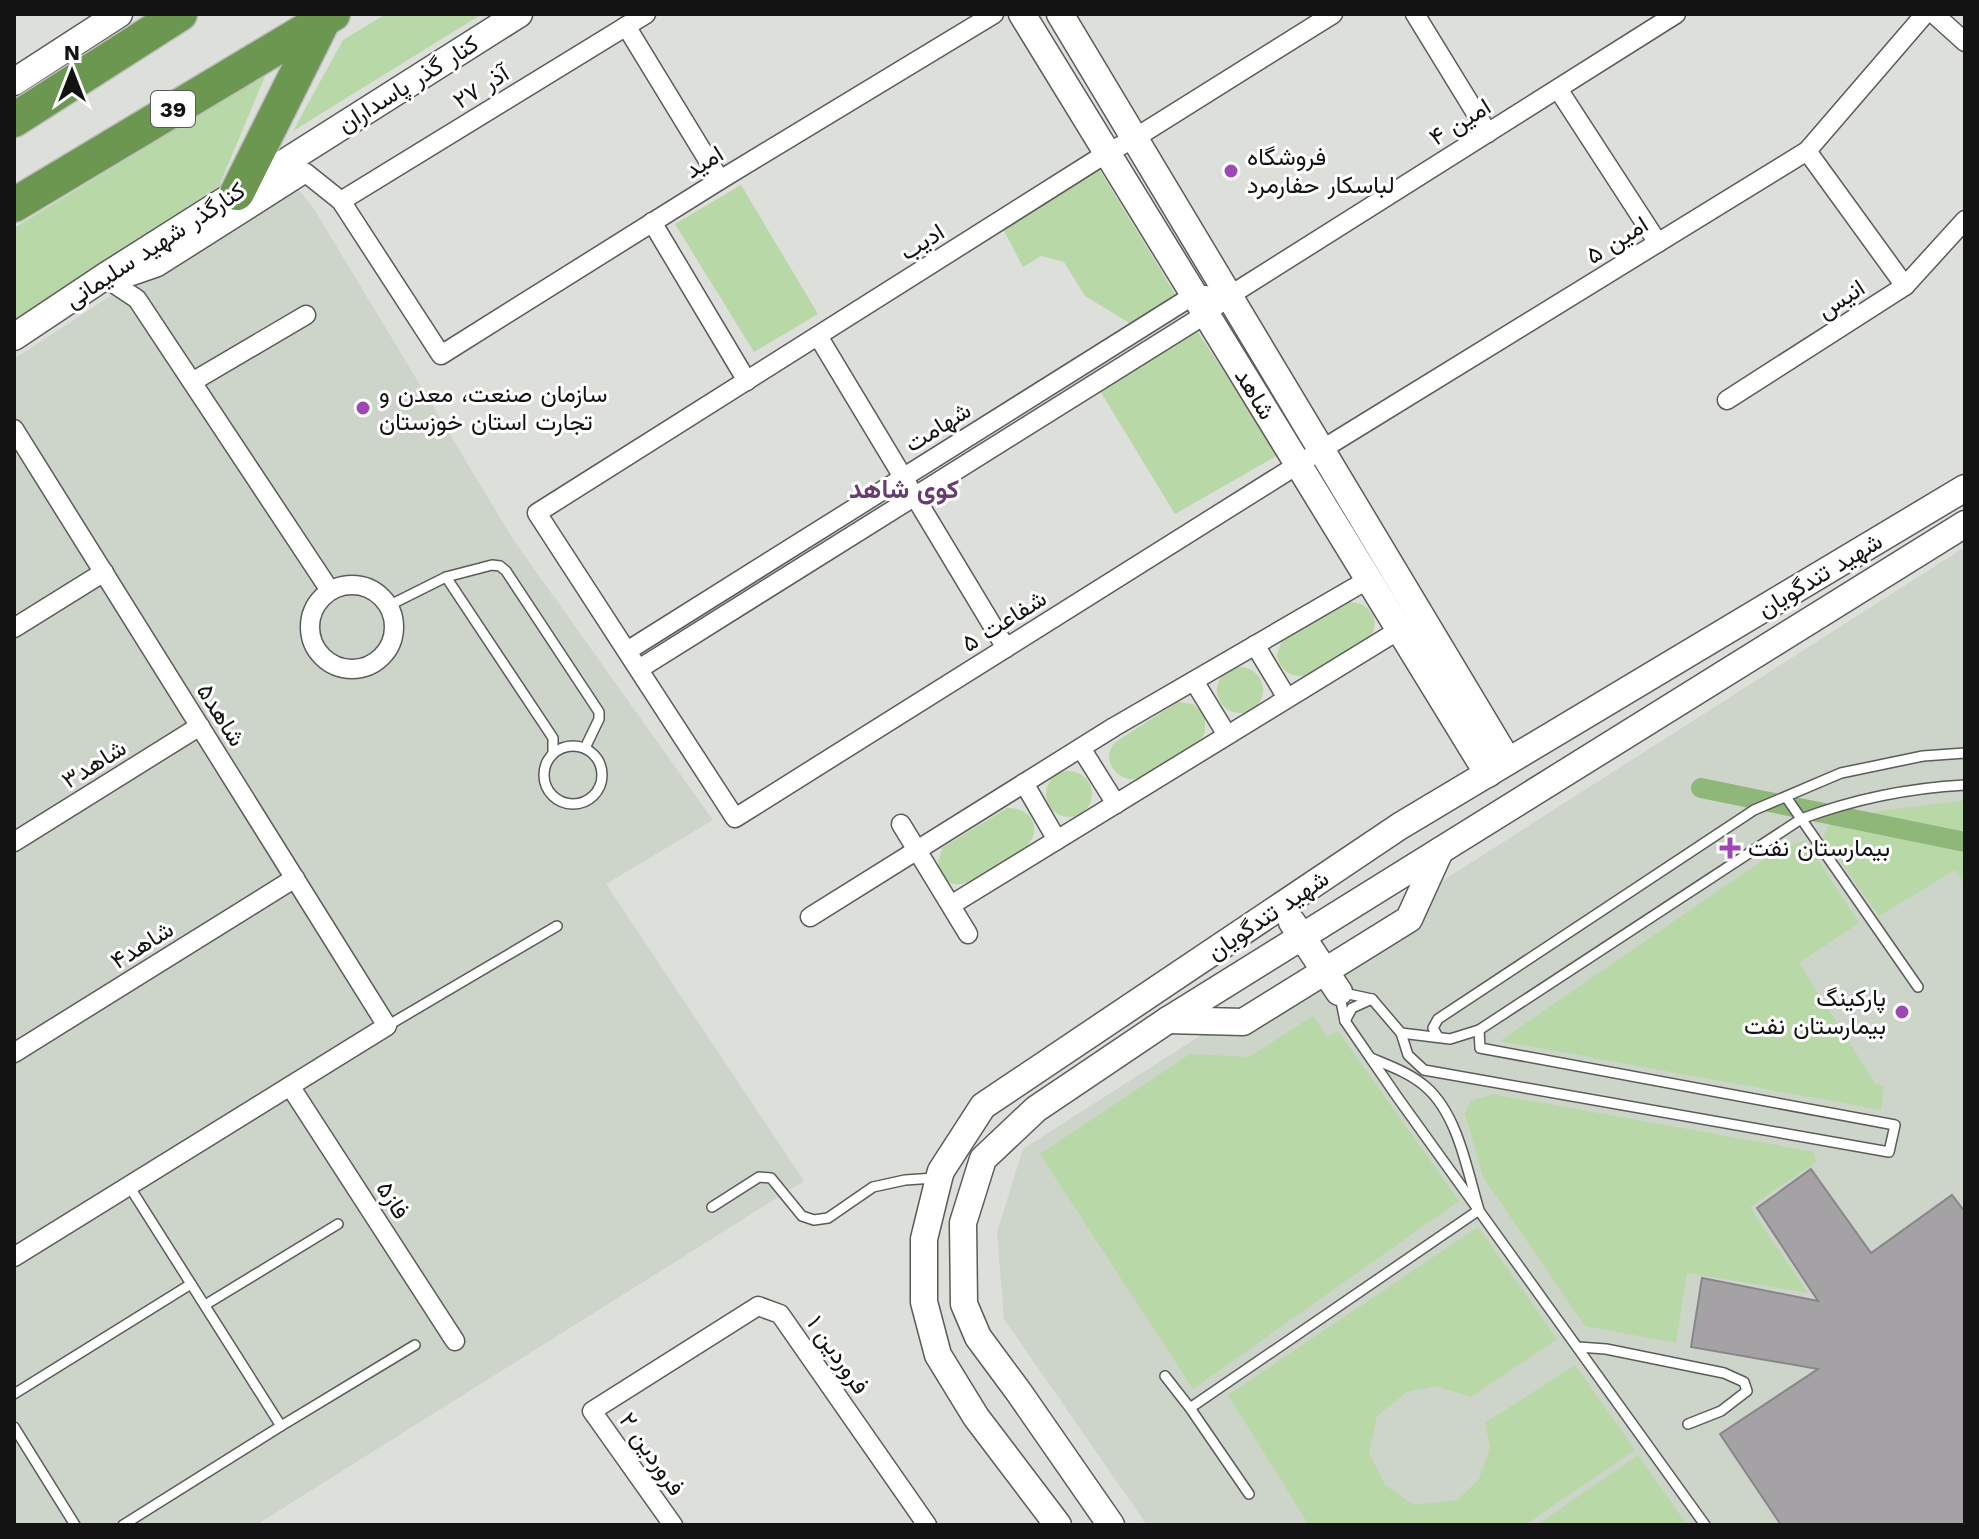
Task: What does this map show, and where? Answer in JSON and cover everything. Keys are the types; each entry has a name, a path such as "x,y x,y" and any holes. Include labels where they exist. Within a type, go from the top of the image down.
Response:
{"highway":[{"path":"14,120 180,14"},
{"path":"237,193 328,16"},
{"name":"39","path":"14,205 328,16"}],"main road":[{"path":"14,82 119,14"},
{"name":"کنار گذر پاسداران","path":"297,154 519,14"},
{"name":"شاهد","path":"1022,14 1399,630 1498,768"},
{"name":"شاهد","path":"1060,14 1321,450 1498,768"},
{"name":"کنارگذر شهید سلیمانی","path":"14,337 297,154"},
{"name":"شهید تندگویان","path":"1058,1525 976,1417 938,1355 924,1302 924,1239 941,1171 983,1106 1400,826 1965,488"},
{"name":"شهید تندگویان","path":"1111,1525 978,1337 964,1304 963,1223 983,1159 1036,1109 1168,1020 1965,524"},
{"path":"1168,1020 1243,1022 1332,982 1409,919 1440,851"},
{"path":"1281,906 1332,982"},
{"path":"1016,1084 1036,1109"},
{"path":"938,1355 978,1337"}],"street":[{"name":"آذر ۲۷","path":"341,201 646,14"},
{"name":"امید","path":"341,201 441,355 720,180 994,14"},
{"name":"ادیب","path":"627,651 537,513 1333,14"},
{"path":"1415,14 1488,133"},
{"name":"امین ۴","path":"1229,296 1676,14"},
{"name":"امین ۵","path":"1298,464 1807,151 1925,14"},
{"path":"1934,14 1965,42"},
{"path":"626,26 720,180"},
{"path":"1558,89 1658,243"},
{"path":"1807,151 1905,286"},
{"path":"104,277 132,276 158,267 306,173 341,201"},
{"name":"انیس","path":"1727,400 1905,286 1965,220"},
{"path":"652,222 747,381"},
{"path":"104,277 137,299 329,589"},
{"path":"1200,305 1229,296"},
{"name":"شهامت","path":"627,651 903,478 1200,305"},
{"name":"شهامت","path":"639,669 916,496 1200,305"},
{"path":"192,382 306,315"},
{"path":"818,336 1006,648"},
{"name":"شاهد۵","path":"14,429 387,1026"},
{"name":"شفاعت ۵","path":"639,669 735,818 1298,464"},
{"path":"14,628 104,572"},
{"path":"810,917 1081,748 1369,579"},
{"path":"348,583 372,588 390,605 395,629 387,652 368,667 343,669 321,658 309,637 310,612 329,589 348,583"},
{"path":"951,905 1399,630"},
{"path":"1255,645 1287,698"},
{"path":"627,651 639,669"},
{"path":"1194,681 1227,735"},
{"name":"شاهد۳","path":"14,842 200,726"},
{"path":"1081,748 1116,804"},
{"path":"1024,783 1057,840"},
{"path":"901,824 968,934"},
{"name":"شاهد۴","path":"14,1053 295,878"},
{"path":"14,1257 387,1026"},
{"name":"فاز۵","path":"290,1086 455,1341"},
{"name":"فروردین ۱","path":"592,1411 758,1306 780,1314 927,1525"},
{"name":"فروردین ۲","path":"592,1411 673,1525"}],"lane":[{"path":"390,605 446,577 492,565 500,566 599,712 599,719 585,748"},
{"path":"446,577 553,738 553,753"},
{"path":"568,746 585,748 598,759 603,775 598,791 586,802 569,804 554,798 544,784 544,767 553,753 568,746"},
{"path":"1438,1037 1433,1028 1438,1019 1754,810 1841,773 1923,756 1965,753"},
{"path":"1401,1033 1450,1039 1479,1030 1801,819 1839,805 1925,787 1965,785"},
{"path":"1786,797 1918,987"},
{"path":"387,1026 557,926"},
{"path":"1332,982 1372,999 1401,1033 1408,1055 1424,1070 1889,1152 1895,1125 1480,1048 1479,1030"},
{"path":"1332,982 1345,1021 1370,1058 1705,1525"},
{"path":"1345,1021 1352,1008 1372,999"},
{"path":"1370,1058 1403,1071 1427,1087 1451,1119 1479,1210"},
{"path":"712,1207 759,1177 771,1178 802,1216 814,1220 828,1218 873,1187 905,1180 939,1178"},
{"path":"129,1186 281,1426"},
{"path":"1190,1408 1479,1210"},
{"path":"205,1305 338,1224"},
{"path":"14,1394 191,1284"},
{"path":"123,1525 415,1345"},
{"path":"1578,1347 1606,1349 1724,1373 1744,1382 1747,1391 1721,1411 1688,1424"},
{"path":"1165,1376 1249,1494"},
{"path":"14,1427 75,1525"}],"shaded area":[{"path":"290,179 314,209 514,541 713,820 606,884 804,1181 256,1525 14,1525 14,359"},
{"name":"بیمارستان نفت","path":"1965,547 1965,1525 1147,1525 1004,1319 997,1232 1023,1149"}],"green space":[{"path":"386,14 482,14 293,131 343,40"},
{"path":"266,74 219,186 14,320 14,228"},
{"path":"1096,164 1179,300 1136,327 1085,296 1064,262 1041,256 1023,267 1001,225"},
{"path":"741,185 818,314 754,352 675,224"},
{"path":"1194,326 1278,455 1175,514 1097,386"},
{"path":"1348,602 1364,606 1373,616 1374,630 1364,644 1304,676 1286,672 1277,655 1282,640"},
{"path":"1240,667 1256,674 1263,690 1256,706 1240,713 1224,706 1217,690 1224,674"},
{"path":"1178,702 1193,704 1205,716 1202,738 1140,777 1131,779 1119,775 1110,761 1114,743"},
{"path":"1069,771 1085,778 1092,794 1085,810 1069,817 1053,810 1046,794 1053,778"},
{"path":"1965,800 1965,884 1955,870 1879,916 1823,837 1829,825 1880,811"},
{"path":"1007,808 1023,811 1033,821 1030,842 1024,849 975,879 960,884 947,881 938,863 942,848"},
{"path":"1805,840 1859,923 1799,963 1875,1083 1884,1086 1881,1110 1500,1041 1773,853"},
{"path":"1313,1016 1327,1037 1338,1031 1459,1201 1193,1389 1040,1154 1190,1054 1249,1057"},
{"path":"1493,1094 1814,1152 1816,1162 1750,1207 1808,1293 1687,1273 1676,1343 1585,1326 1483,1177 1465,1113 1471,1101"},
{"path":"1478,1227 1557,1339 1471,1397 1435,1386 1407,1392 1377,1416 1369,1453 1385,1485 1414,1505 1457,1500 1479,1479 1490,1447 1485,1423 1575,1365 1635,1450 1525,1525 1309,1525 1228,1395"},
{"path":"1638,1455 1687,1525 1537,1525"}],"building":[{"path":"1811,1169 1871,1253 1952,1195 1965,1212 1965,1525 1781,1525 1720,1434 1818,1369 1691,1347 1702,1278 1818,1301 1757,1208"}],"waterway":[{"path":"1701,788 1965,842"}],"place":[{"name":"فروشگاه لباسکار حفارمرد","path":"1231,171"},
{"name":"سازمان صنعت، معدن و تجارت استان خوزستان","path":"363,408"},
{"name":"بیمارستان نفت","path":"1730,848"},
{"name":"پارکینگ بیمارستان نفت","path":"1902,1012"}],"district":[{"name":"کوی شاهد","path":"904,489"}]}
